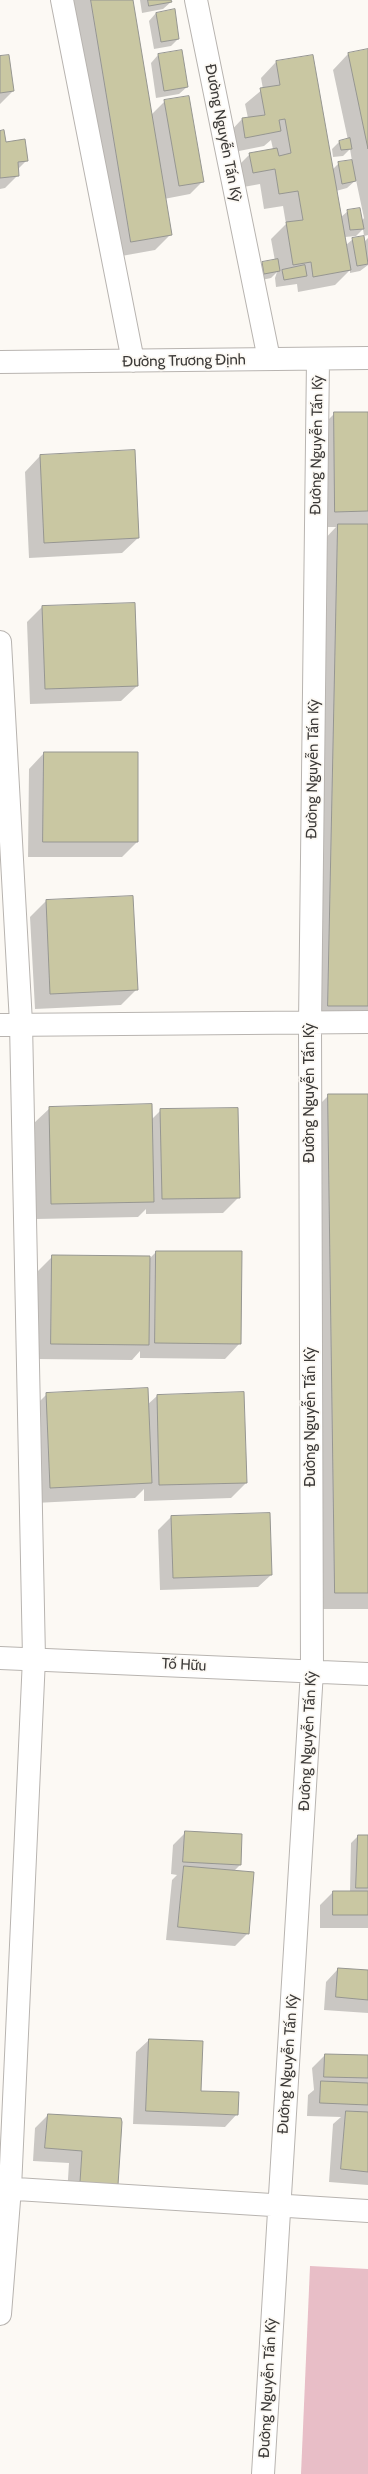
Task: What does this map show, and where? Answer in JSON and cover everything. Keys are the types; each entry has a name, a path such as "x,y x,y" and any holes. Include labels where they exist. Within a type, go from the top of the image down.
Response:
{"street":[{"path":"62,0 133,361"},
{"name":"Đường Nguyễn Tấn Kỳ","path":"196,0 269,359"},
{"name":"Đường Trương Định","path":"0,362 368,358"},
{"name":"Đường Nguyễn Tấn Kỳ","path":"263,2474 312,1670 310,1024 318,359"},
{"path":"0,642 10,1024 34,1658 5,2188 0,2314"},
{"path":"10,1024 310,1024 368,1022"},
{"name":"Tố Hữu","path":"0,1658 34,1658 312,1670 368,1674"},
{"path":"5,2188 368,2211"}],"shaded area":[{"path":"310,2266 368,2269 368,2474 301,2474"}],"building":[{"path":"91,0 133,0 172,235 131,242"},
{"path":"148,0 171,0 172,2 149,6"},
{"path":"175,9 179,39 161,42 156,13"},
{"path":"368,49 368,149 348,53"},
{"path":"182,50 188,87 164,91 158,54"},
{"path":"9,55 14,91 0,93 0,56"},
{"path":"313,55 351,270 313,277 311,262 293,265 286,222 303,220 298,191 279,194 275,169 253,173 249,153 277,148 279,156 291,153 285,119 279,120 281,131 245,138 242,118 265,115 260,88 280,85 276,61"},
{"path":"189,96 204,182 179,186 164,100"},
{"path":"4,130 6,142 25,139 28,161 18,162 19,176 0,178 0,131"},
{"path":"350,138 352,149 341,150 339,141"},
{"path":"352,160 356,181 342,184 338,162"},
{"path":"360,208 364,229 350,230 347,210"},
{"path":"364,236 368,264 357,266 352,238"},
{"path":"278,259 280,271 264,274 262,262"},
{"path":"305,265 307,276 284,280 282,270"},
{"path":"334,412 368,412 368,511 335,512"},
{"path":"135,450 139,538 44,543 40,455"},
{"path":"338,524 368,524 368,1006 328,1006"},
{"path":"135,603 138,686 45,689 42,606"},
{"path":"44,752 138,752 138,842 43,842"},
{"path":"133,896 138,990 50,994 46,900"},
{"path":"328,1094 368,1094 368,1593 335,1593"},
{"path":"152,1104 154,1202 51,1204 49,1107"},
{"path":"238,1108 240,1198 162,1199 160,1109"},
{"path":"156,1251 242,1251 241,1344 155,1343"},
{"path":"52,1255 150,1256 149,1345 51,1344"},
{"path":"148,1388 152,1483 50,1488 46,1393"},
{"path":"244,1392 247,1483 159,1485 157,1395"},
{"path":"270,1513 272,1575 173,1578 171,1516"},
{"path":"185,1831 242,1834 241,1865 183,1862"},
{"path":"358,1835 368,1835 368,1888 356,1888"},
{"path":"184,1866 254,1872 249,1934 178,1927"},
{"path":"333,1891 368,1891 368,1915 333,1915"},
{"path":"338,1968 368,1970 368,2000 336,1997"},
{"path":"149,2039 203,2041 201,2091 239,2092 238,2115 146,2111"},
{"path":"325,2054 368,2055 368,2078 324,2077"},
{"path":"321,2081 368,2083 368,2105 320,2103"},
{"path":"346,2111 368,2112 368,2172 341,2169"},
{"path":"48,2114 121,2118 118,2185 80,2182 82,2151 45,2148"}]}
